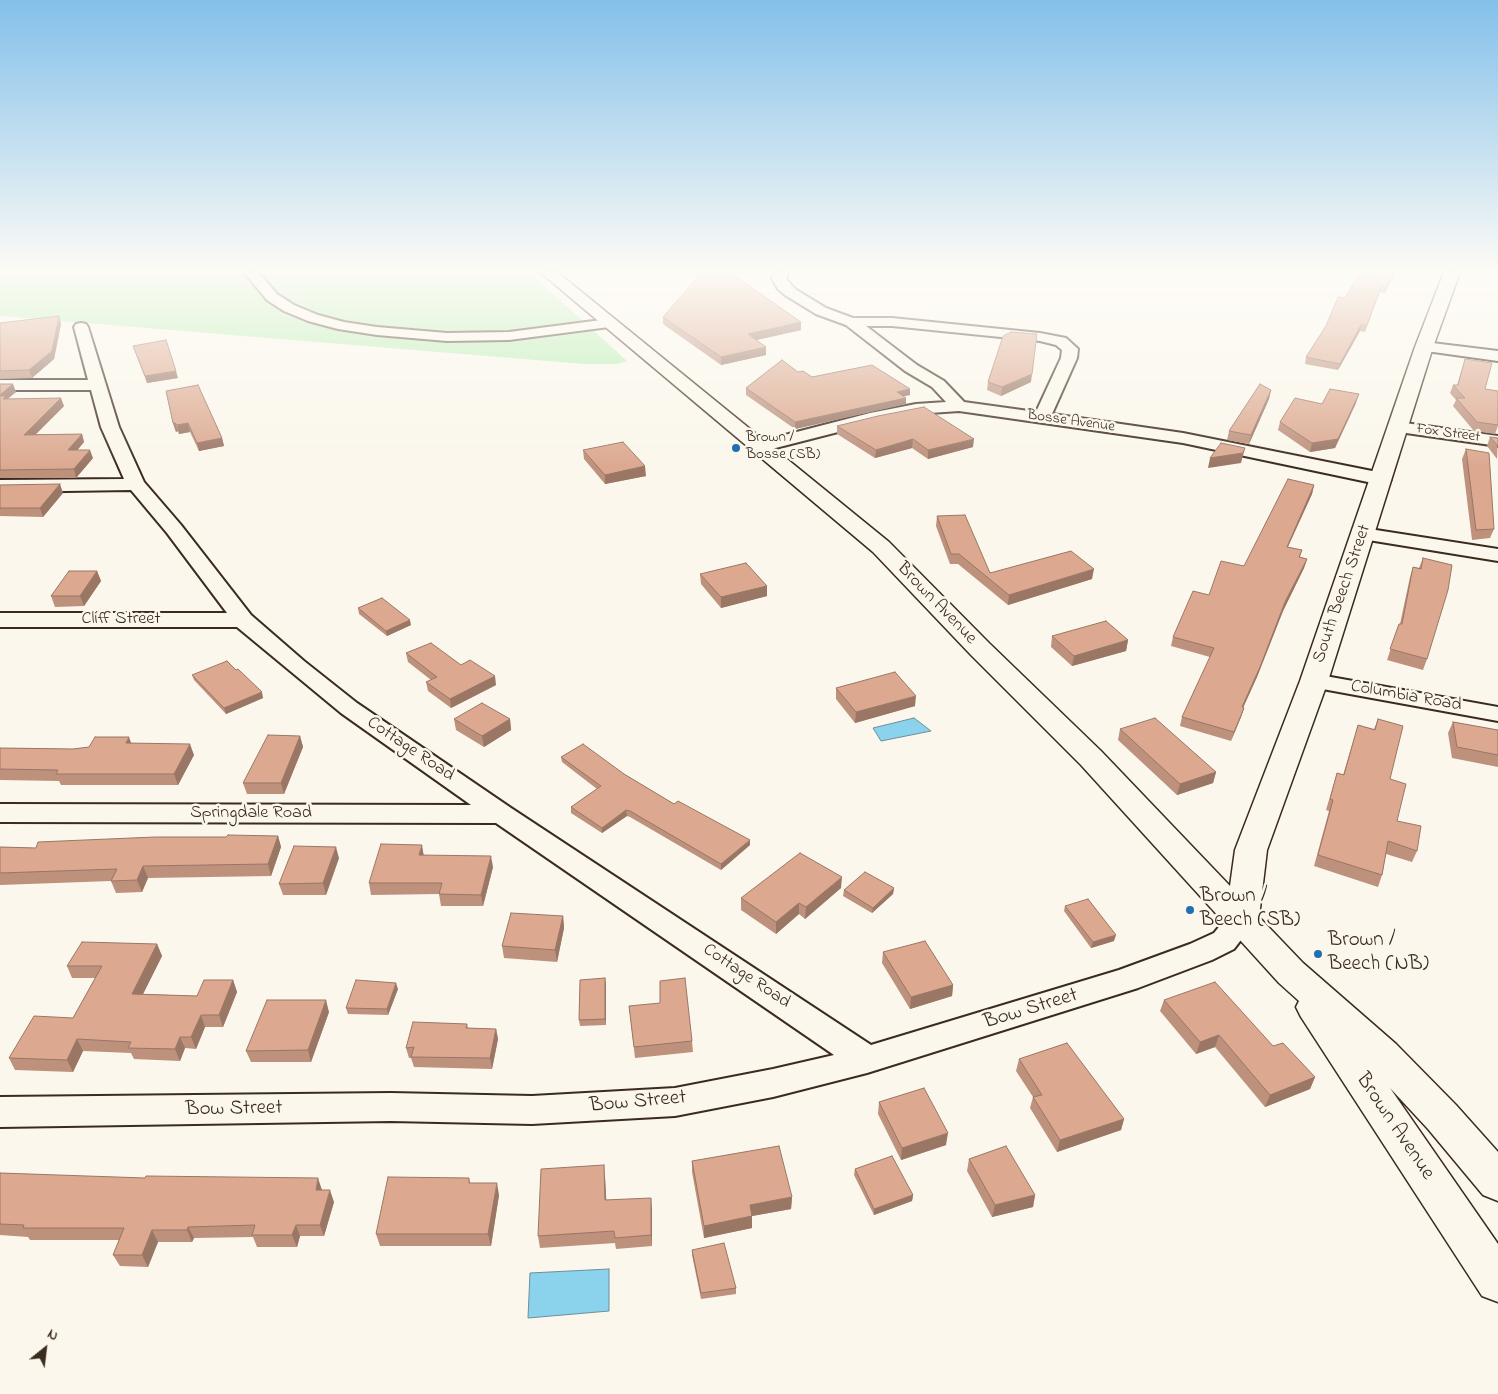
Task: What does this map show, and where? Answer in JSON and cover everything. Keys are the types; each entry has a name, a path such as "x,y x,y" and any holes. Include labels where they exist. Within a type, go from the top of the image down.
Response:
{"main road":[{"name":"Brown Avenue","path":"626,337 881,547 980,649 1092,758 1291,973 1383,1056 1442,1117 1498,1182"},
{"name":"South Beech Street","path":"1242,918 1251,850 1314,681 1428,337"},
{"name":"Brown Avenue","path":"1291,973 1498,1281"}],"street":[{"name":"Cottage Road","path":"84,337 110,428 136,484 174,528 243,620 296,666 349,708 502,814 867,1060"},
{"path":"871,337 911,368 938,384 959,406"},
{"path":"1027,337 1061,341 1070,349 1069,358 1042,418"},
{"path":"1424,347 1498,356"},
{"path":"0,385 98,385"},
{"name":"Bosse Avenue","path":"760,447 876,417 916,409 959,406 1183,438 1382,479"},
{"name":"Fox Street","path":"1398,427 1498,441"},
{"path":"0,486 136,484"},
{"path":"1363,534 1498,555"},
{"name":"Cliff Street","path":"0,620 243,620"},
{"name":"Columbia Road","path":"1314,681 1498,714"},
{"name":"Springdale Road","path":"0,813 502,814"},
{"name":"Bow Street","path":"0,1112 391,1107 532,1110 675,1102 774,1084 867,1060 1128,980 1201,952 1224,940 1242,918"}],"green space":[{"path":"256,337 601,337 627,361 618,364 584,364"}],"water":[{"path":"914,718 931,731 881,741 873,728"},
{"path":"609,1269 609,1311 528,1318 530,1273"}],"building":[{"path":"0,337 55,337 52,351 29,370 0,371"},
{"path":"692,337 752,337 766,347 721,357"},
{"path":"1003,337 1037,337 1032,374 1002,387 988,382"},
{"path":"1319,337 1355,337 1340,364 1306,357"},
{"path":"166,340 176,371 145,376 133,346"},
{"path":"1465,359 1492,363 1485,389 1498,391 1498,425 1477,422 1456,398 1465,398 1453,385 1458,385"},
{"path":"782,360 798,372 803,371 812,377 872,365 910,389 897,392 906,398 795,422 746,388"},
{"path":"0,384 13,384 0,395"},
{"path":"1260,384 1271,390 1251,435 1229,431"},
{"path":"198,385 222,438 197,443 188,423 177,425 173,423 166,391"},
{"path":"1330,389 1359,394 1338,439 1312,443 1280,422 1295,398 1322,404"},
{"path":"0,396 6,396 3,399 61,398 24,435 82,434 68,450 90,450 74,469 0,470"},
{"path":"924,407 974,439 928,450 913,439 876,450 837,426 878,416"},
{"path":"1490,437 1498,438 1498,446"},
{"path":"623,442 645,466 605,475 583,450"},
{"path":"1221,443 1245,448 1243,453 1210,458"},
{"path":"1466,449 1489,453 1494,529 1476,530"},
{"path":"1288,479 1314,485 1287,547 1302,550 1299,557 1307,559 1285,602 1242,707 1244,708 1234,732 1182,717 1214,648 1173,637 1193,591 1209,595 1221,561 1244,566"},
{"path":"60,484 40,508 0,508 0,485"},
{"path":"965,515 990,573 1071,551 1094,569 1009,595 959,554 951,554 937,516"},
{"path":"1423,558 1452,565 1448,590 1427,659 1390,649 1399,624 1402,624 1413,567 1421,569"},
{"path":"746,563 767,586 721,597 700,574"},
{"path":"69,571 97,571 80,596 51,596"},
{"path":"382,598 410,620 386,631 358,608"},
{"path":"1106,621 1128,640 1074,656 1052,636"},
{"path":"431,643 461,665 470,660 495,676 450,699 426,682 437,677 406,653"},
{"path":"227,661 262,692 224,708 192,675"},
{"path":"895,672 916,696 856,712 836,688"},
{"path":"482,703 510,719 482,736 454,719"},
{"path":"1155,718 1216,772 1180,784 1120,729"},
{"path":"1378,719 1403,726 1390,779 1406,784 1397,821 1421,826 1417,851 1388,841 1382,875 1318,855 1333,800 1330,799 1337,773 1344,775 1358,725 1375,730"},
{"path":"1453,722 1498,730 1498,755 1457,747"},
{"path":"268,735 300,736 281,783 243,783"},
{"path":"95,737 129,737 126,743 190,744 174,774 56,774 58,770 0,769 0,748 73,749 89,747"},
{"path":"583,744 624,774 674,804 678,801 750,840 721,864 630,811 626,810 602,828 571,807 601,786 561,757"},
{"path":"228,835 278,836 268,864 143,866 137,880 111,881 117,869 0,873 0,847 36,848 38,842 155,837 226,837"},
{"path":"381,844 422,845 419,855 491,856 481,895 439,894 442,883 369,883"},
{"path":"294,846 336,847 323,883 279,884"},
{"path":"800,853 842,877 806,907 799,903 776,922 741,898"},
{"path":"865,872 894,888 873,908 844,890"},
{"path":"1088,899 1116,935 1093,942 1065,906"},
{"path":"511,913 563,916 555,950 502,946"},
{"path":"925,941 953,985 911,997 883,952"},
{"path":"82,942 157,944 132,994 197,996 204,980 233,980 219,1015 201,1015 191,1037 180,1037 175,1049 128,1048 131,1042 77,1039 67,1060 9,1058 34,1016 73,1018 102,966 67,966"},
{"path":"605,978 605,1019 579,1020 580,980"},
{"path":"685,978 692,1041 634,1047 629,1006 660,1003 660,981"},
{"path":"356,980 396,983 387,1009 346,1008"},
{"path":"1215,982 1273,1046 1283,1043 1315,1077 1270,1095 1219,1035 1200,1042 1164,1000"},
{"path":"267,1000 326,1000 308,1050 246,1051"},
{"path":"413,1022 467,1024 466,1028 496,1029 490,1058 411,1057 414,1047 406,1048"},
{"path":"1067,1043 1124,1119 1060,1140 1033,1097 1042,1095 1019,1059"},
{"path":"924,1088 948,1133 902,1148 879,1102"},
{"path":"779,1146 792,1197 750,1205 752,1216 704,1226 692,1161"},
{"path":"1006,1146 1035,1195 995,1205 969,1159"},
{"path":"892,1156 913,1195 874,1209 855,1169"},
{"path":"604,1165 605,1200 651,1198 651,1235 615,1238 614,1231 538,1236 541,1169"},
{"path":"0,1173 145,1178 146,1176 318,1178 316,1190 330,1190 320,1225 296,1225 292,1235 252,1235 255,1225 188,1227 187,1230 152,1230 142,1255 113,1255 124,1228 23,1228 24,1225 0,1224"},
{"path":"388,1177 469,1178 469,1183 497,1183 488,1234 376,1234"},
{"path":"724,1243 736,1288 701,1293 692,1250"}],"place":[{"name":"Brown / Bosse (SB)","path":"736,448"},
{"name":"Brown / Beech (SB)","path":"1190,910"},
{"name":"Brown / Beech (NB)","path":"1318,954"}]}
